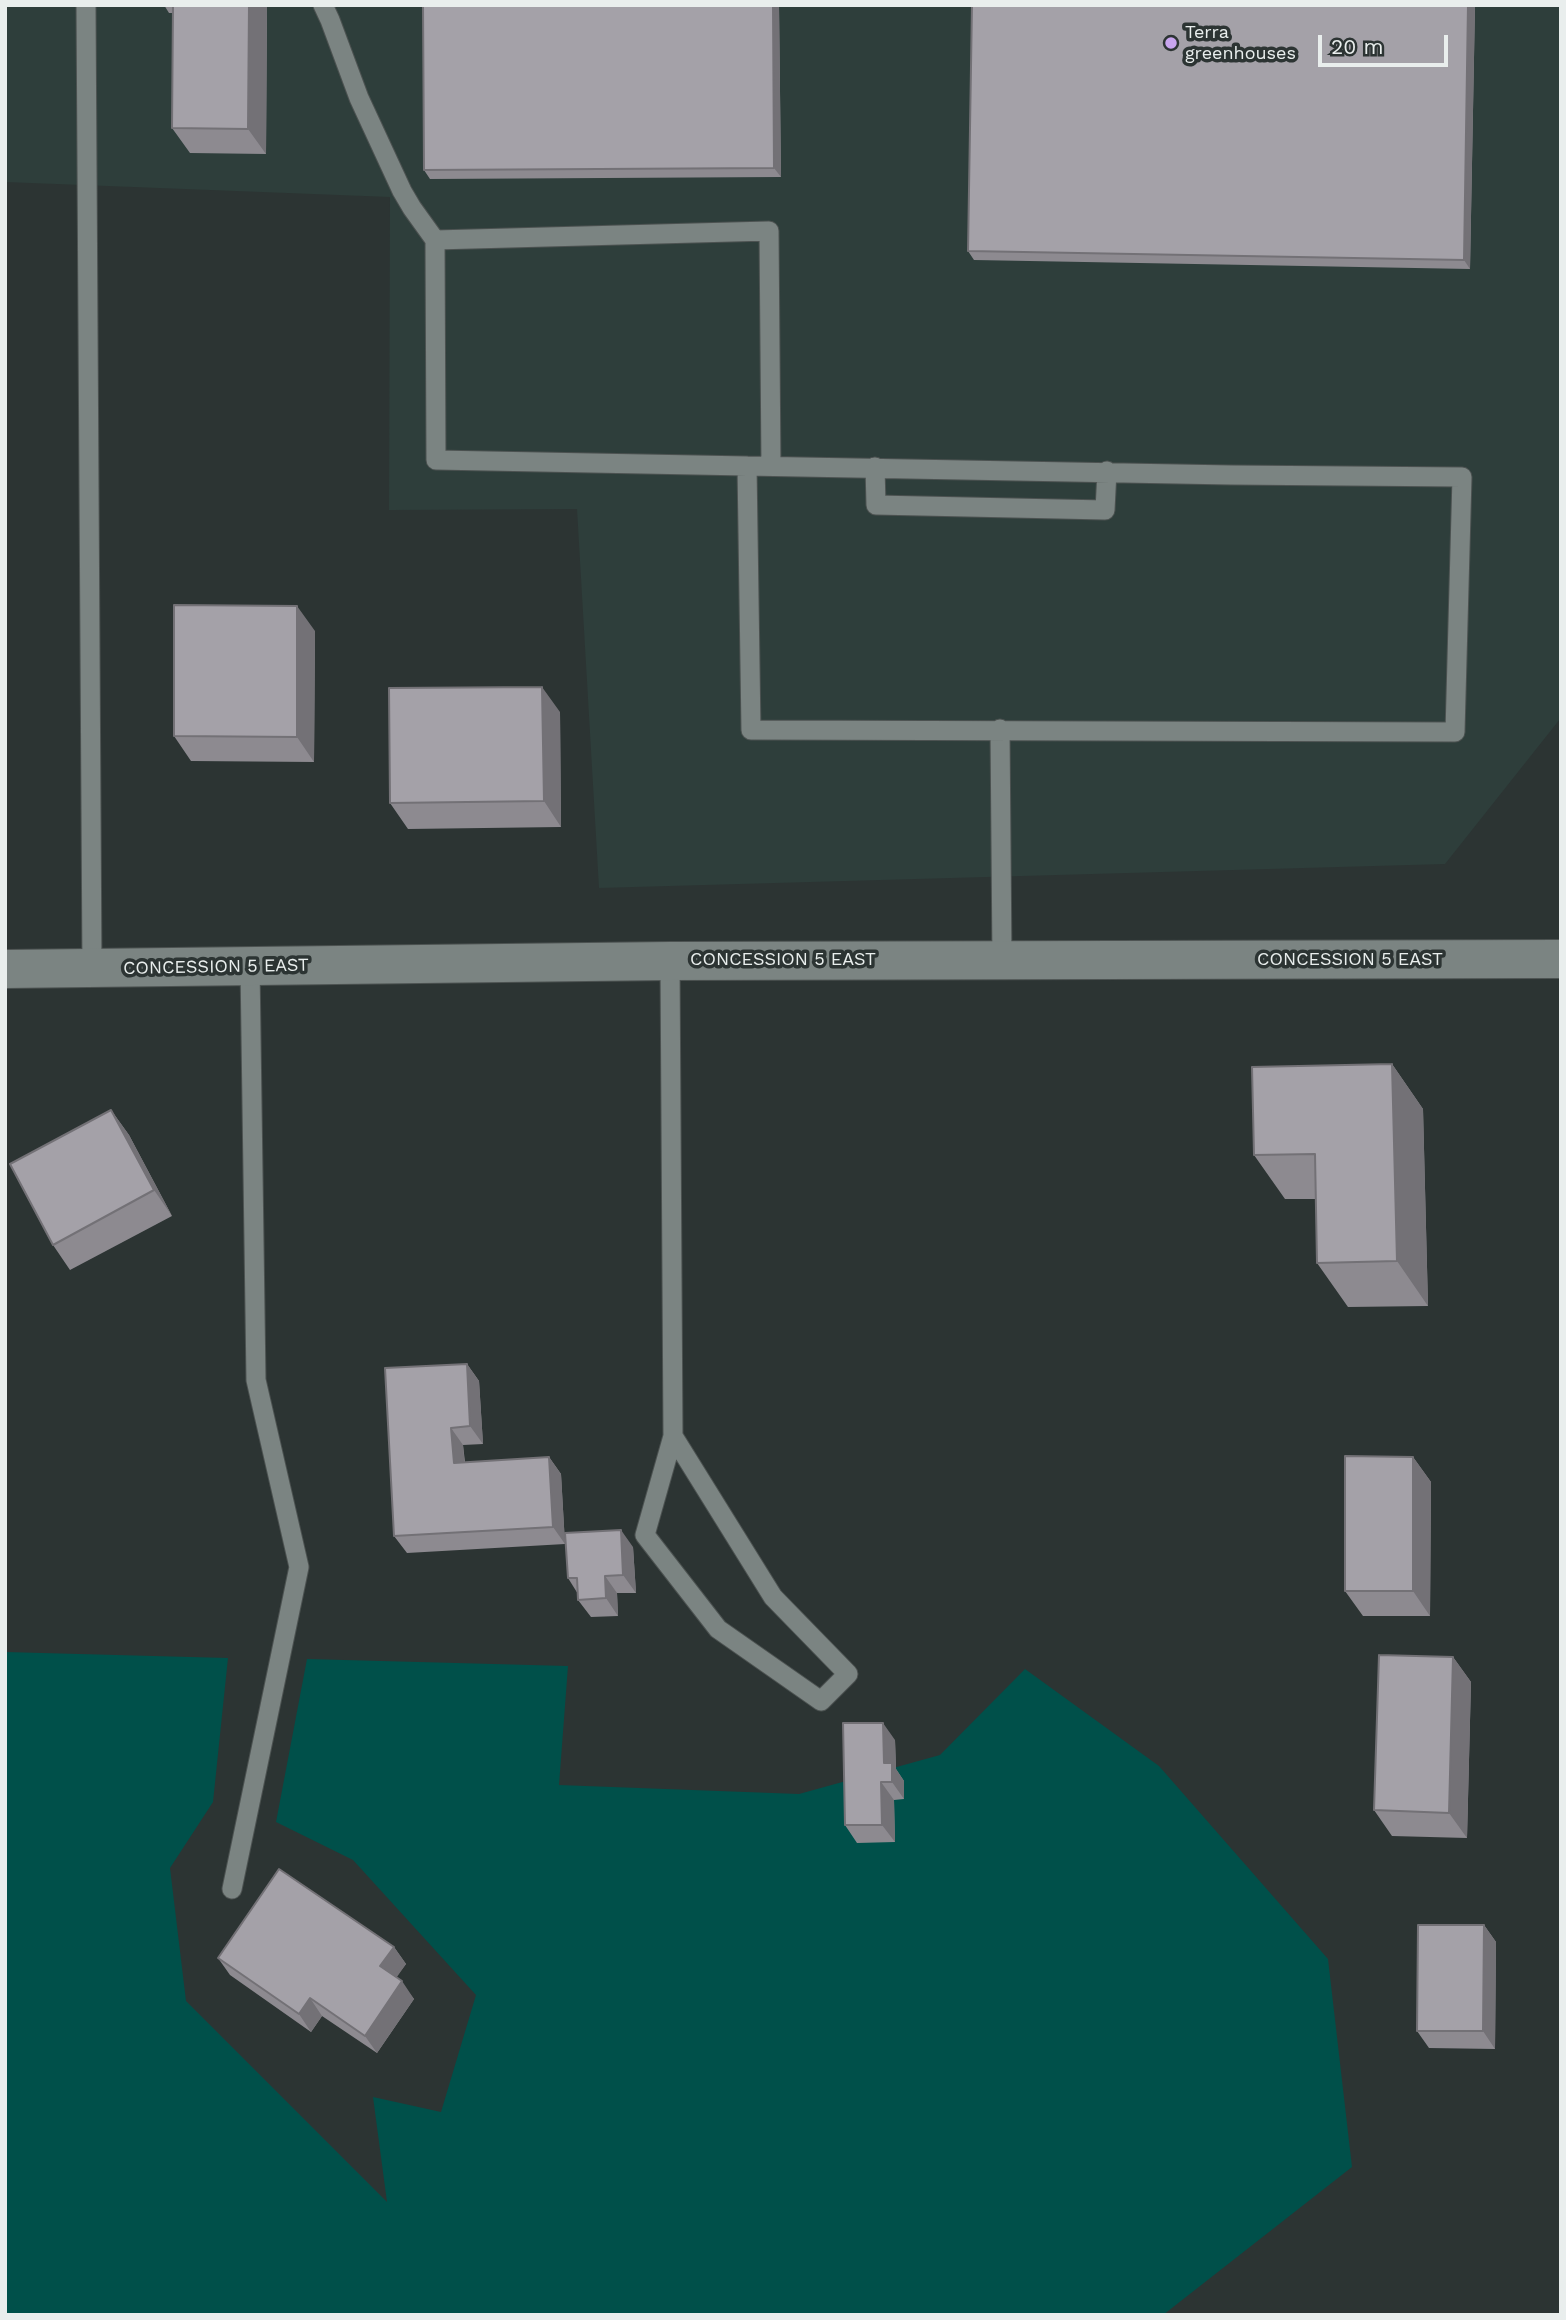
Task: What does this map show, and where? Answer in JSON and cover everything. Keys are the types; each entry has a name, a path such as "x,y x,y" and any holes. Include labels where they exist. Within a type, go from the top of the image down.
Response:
{"street":[{"name":"CONCESSION 5 EAST","path":"5,969 670,961 1561,959"}],"lane":[{"path":"86,5 92,968"},
{"path":"323,5 359,98 402,191 435,240 436,460 1462,477 1455,732 751,730 747,466"},
{"path":"435,240 769,231 771,466"},
{"path":"875,467 876,505 1105,510 1107,471"},
{"path":"1000,729 1002,960"},
{"path":"670,961 673,1436 645,1535 718,1629 821,1701 848,1674 773,1597 673,1436"},
{"path":"232,1889 299,1567 256,1380 250,966"}],"shaded area":[{"path":"5,5 1561,5 1560,719 1445,864 599,888 577,509 389,510 390,197 5,182"},
{"path":"5,1652 228,1658 213,1802 170,1868 186,2001 387,2202 373,2097 441,2112 476,1995 353,1860 276,1822 307,1659 568,1666 559,1785 799,1794 940,1755 1025,1669 1159,1766 1328,1959 1352,2167 1163,2315 5,2315"}],"building":[{"path":"173,5 249,5 248,129 172,128"},
{"path":"423,5 773,5 774,168 424,170"},
{"path":"972,5 1468,5 1464,260 968,251"},
{"path":"174,605 297,606 297,737 174,736"},
{"path":"542,687 544,801 390,803 389,688"},
{"path":"1392,1064 1397,1261 1317,1263 1315,1154 1254,1155 1252,1067"},
{"path":"111,1110 154,1190 53,1245 10,1164"},
{"path":"467,1364 470,1426 451,1428 454,1463 549,1457 553,1527 394,1536 385,1368"},
{"path":"1345,1456 1413,1457 1413,1591 1345,1591"},
{"path":"621,1530 623,1575 605,1576 606,1598 578,1600 577,1578 568,1578 565,1533"},
{"path":"1379,1655 1453,1657 1449,1813 1374,1810"},
{"path":"843,1723 883,1723 884,1763 892,1763 892,1782 881,1782 882,1825 845,1825"},
{"path":"279,1869 394,1947 380,1966 402,1981 365,2036 310,1998 299,2014 218,1958"},
{"path":"1418,1925 1484,1925 1483,2031 1417,2031"}],"place":[{"name":"Terra greenhouses","path":"1171,43"}]}
